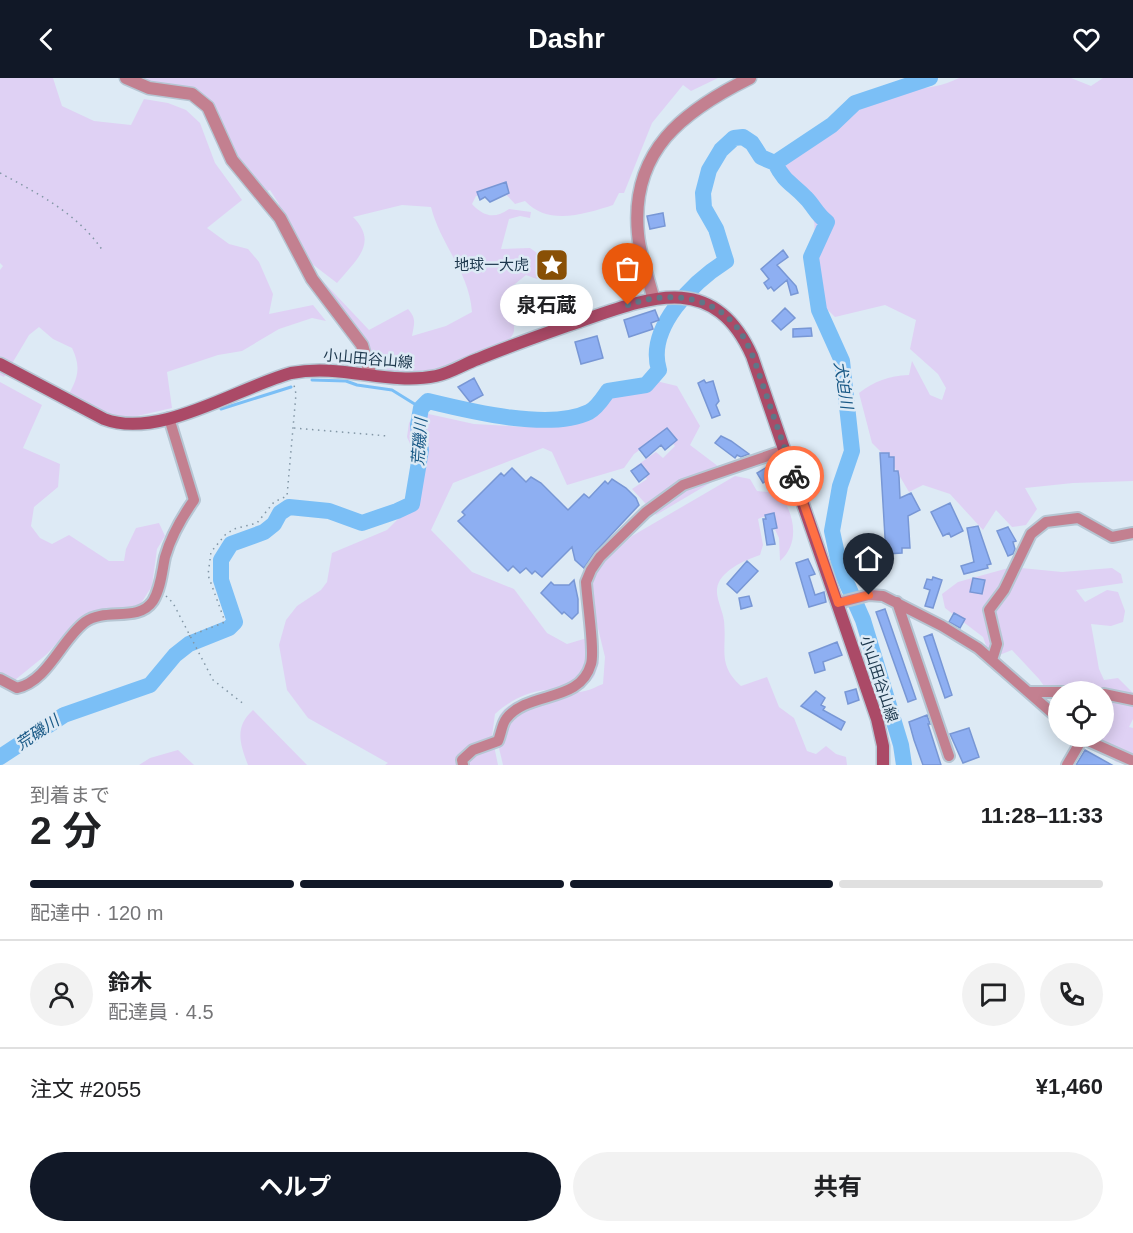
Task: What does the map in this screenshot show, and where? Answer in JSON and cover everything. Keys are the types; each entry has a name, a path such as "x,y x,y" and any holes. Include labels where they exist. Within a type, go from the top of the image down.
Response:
{"main road":[{"name":"小山田谷山線","path":"0,364 113,422 142,424 169,418 291,373 323,370 370,373 403,379 437,376 530,339 653,297 674,296 695,300 720,311 743,336 785,450 877,719 883,746 883,765"}],"street":[{"path":"126,78 149,88 192,94 208,107 232,160 280,218 312,279 362,345 370,373"},
{"path":"653,297 638,237 639,194 645,173 655,152 676,124 701,104 750,78"},
{"path":"0,679 17,688 26,686 37,678 86,622 100,615 141,610 153,602 166,554 183,515 194,500 169,418"},
{"path":"463,765 462,760 473,750 498,741 505,720 519,707 570,690 587,676 592,662 586,582 600,557 646,512 683,485 785,450"},
{"path":"992,660 997,644 989,610 1004,590 1031,534 1046,522 1078,518 1112,537 1133,533"},
{"path":"838,603 860,597 883,596 897,602 942,626 992,660 1048,708"},
{"path":"897,602 949,756"},
{"path":"1031,692 1048,692"},
{"path":"1114,696 1133,700"},
{"path":"1067,765 1075,747"},
{"path":"1099,747 1133,761"}],"path":[{"path":"0,173 39,194 81,223 103,251"},
{"path":"190,637 223,623 224,619 208,575 211,552 234,528 257,523 273,502 287,496 296,394 291,373"},
{"path":"293,428 388,436"},
{"path":"158,590 173,603 213,680 245,705"}],"shaded area":[{"path":"0,78 53,78 62,106 94,121 131,125 144,99 168,103 186,110 200,123 215,163 242,200 207,228 229,244 248,249 259,262 273,294 269,314 313,305 326,321 312,318 279,329 242,351 218,355 167,372 172,408 103,424 64,403 77,376 75,356 72,348 53,339 39,327 29,335 4,377 0,375 0,270 3,266 0,263"},
{"path":"136,78 718,78 691,91 683,85 652,123 624,193 619,193 613,205 591,212 556,216 534,209 525,201 515,204 502,190 476,196 472,204 485,214 499,214 509,209 531,212 530,218 520,216 509,219 501,249 530,248 547,260 549,268 537,279 526,275 510,288 514,331 508,341 469,360 416,374 395,372 384,368 315,276 317,275 369,330 408,309 414,319 412,336 446,326 472,312 466,284 441,234 431,207 402,205 353,217 361,226 364,243 357,259 337,283 290,247 275,218 279,204 270,190 254,196 230,167 206,113 195,103"},
{"path":"959,78 1071,78 1091,86 1103,78 1133,78 1133,481 1073,483 1025,488 1037,509 1026,525 1012,527 996,510 983,530 950,494 923,485 909,492 892,463 872,443 859,393 882,380 909,375 912,361 930,395 942,400 946,388 938,374 910,349 916,320 885,305 835,317 817,299 807,278 814,222 806,205 784,186 775,173 779,162 820,137 852,100 877,102 885,86 923,88"},
{"path":"652,380 677,386 700,426 690,445 727,473 656,515 632,489 647,479 636,466 656,452 663,458 675,446 663,433 634,454 624,468 567,485 552,452 543,448 453,483 431,530 472,572 514,589 547,633 567,644 587,638 599,663 594,677 585,686 527,694 506,705 495,714 492,736 498,765 385,765 388,763 308,718 287,690 279,645 286,620 297,606 321,590 327,582 332,553 387,530 402,515 417,475 418,462 407,437 409,423 413,417 424,413 474,424 525,427 593,407 627,386"},
{"path":"0,382 42,405 23,448 60,464 58,487 34,507 31,526 40,538 52,544 69,535 109,561 124,561 126,549 136,528 159,523 165,536 157,549 152,586 140,605 86,626 72,626 47,654 10,684 0,682"},
{"path":"735,476 750,479 757,491 779,493 791,518 793,537 787,554 780,561 779,538 768,515 758,519 763,545 760,555 734,567 722,577 719,583 717,593 724,621 725,656 729,671 741,686 767,677 779,707 794,718 807,751 816,754 826,746 836,754 846,757 847,765 503,765 496,732 498,718 506,708 530,697 574,693 590,690 603,684 605,657 592,604 593,581 597,568 632,536"},
{"path":"1012,567 1062,572 1112,568 1121,574 1123,583 1076,590 1085,602 1107,590 1118,592 1125,611 1123,622 1111,626 1091,624 1099,669 1104,680 1118,678 1133,693 1133,719 1129,727 1133,728 1133,765 1116,762 1097,747 1114,747 1114,681 1048,681 1048,692 1012,650 997,656 988,651 983,637 945,608 942,594 958,582"},
{"path":"253,710 307,765 248,765 240,736 243,723"},
{"path":"178,750 194,765 139,765 150,758"}],"building":[{"path":"506,182 509,193 490,202 485,197 480,200 477,192"},
{"path":"663,213 665,226 650,229 647,216"},
{"path":"783,250 788,257 777,265 796,286 798,293 791,295 787,280 774,291 771,287 768,289 764,283 769,279 761,269"},
{"path":"785,308 795,318 781,330 772,321"},
{"path":"655,310 659,320 651,323 653,329 629,337 624,320"},
{"path":"811,328 812,336 793,337 793,329"},
{"path":"597,336 603,358 581,364 575,342"},
{"path":"474,378 483,395 470,402 458,387"},
{"path":"704,380 706,383 713,381 719,401 716,405 720,415 712,418 698,383"},
{"path":"667,428 677,440 665,450 661,445 646,458 639,449"},
{"path":"721,436 749,454 741,457 737,455 735,458 715,443"},
{"path":"880,453 889,453 889,457 894,457 894,471 898,471 899,477 900,498 911,493 920,510 908,516 910,548 902,548 902,553 886,554"},
{"path":"641,464 649,474 639,482 631,471"},
{"path":"767,467 775,481 768,485 766,481 763,483 757,473"},
{"path":"512,468 526,482 531,477 541,483 568,510 584,494 589,498 605,481 608,484 612,479 626,488 636,498 639,505 595,552 584,568 575,560 572,547 542,577 535,571 532,574 526,568 520,573 513,566 508,571 458,521 465,515 462,512 501,473 504,476"},
{"path":"950,503 963,531 951,537 949,533 943,536 931,512"},
{"path":"774,513 777,528 772,529 775,544 767,545 763,519 766,519 765,515"},
{"path":"978,526 991,564 987,565 988,568 964,574 961,566 974,562 967,528"},
{"path":"1008,527 1016,541 1013,542 1015,549 1013,554 1008,556 997,531"},
{"path":"808,559 815,574 809,576 815,595 824,592 826,602 809,607 796,563"},
{"path":"747,561 758,571 737,593 727,584"},
{"path":"933,577 942,580 933,608 925,606 930,590 924,588 927,579 932,580"},
{"path":"973,578 985,580 982,594 970,592"},
{"path":"574,580 578,613 572,619 564,612 562,614 541,593 551,582 554,585 569,585"},
{"path":"749,596 752,606 741,609 739,598"},
{"path":"885,609 916,699 908,702 876,612"},
{"path":"954,613 965,619 960,628 949,622"},
{"path":"932,634 952,695 945,698 924,637"},
{"path":"837,642 842,655 823,662 825,670 815,673 809,653"},
{"path":"856,689 859,700 848,704 845,692"},
{"path":"816,691 825,698 821,705 825,707 823,710 845,722 841,730 801,706"},
{"path":"927,715 941,765 923,765 914,740 909,722"},
{"path":"969,728 979,757 963,763 950,734"},
{"path":"1085,750 1112,765 1076,765"}],"waterway":[{"name":"犬迫川","path":"775,163 832,125 855,103 930,78"},
{"name":"荒磯川","path":"0,757 64,715 150,685 175,655 189,644 229,628 235,622 221,580 221,560 231,544 264,532 274,524 280,513 289,507 329,511 362,523 412,504 421,450 418,425 421,408 428,401 487,414 532,420 553,420 589,412 608,391 646,385 659,370 657,354 659,338 675,308 700,281 726,261 716,229 704,208 703,193 709,170 721,150 734,138 743,137 752,143 761,157 775,163"},
{"name":"犬迫川","path":"775,163 786,179 827,222 811,257 819,310 842,361 852,451 840,486 832,531 840,568 863,620 901,745 904,765"},
{"path":"312,380 346,381 357,385 392,390 421,408"},
{"path":"221,409 291,387"}],"way so far":[{"path":"628,305 653,297 686,297 710,305 737,327 753,356 794,476"}],"place":[{"name":"地球一大虎","path":"552,265"},
{"name":"泉石蔵","path":"628,305"}],"route":[{"path":"794,476 838,603 869,595"}]}
